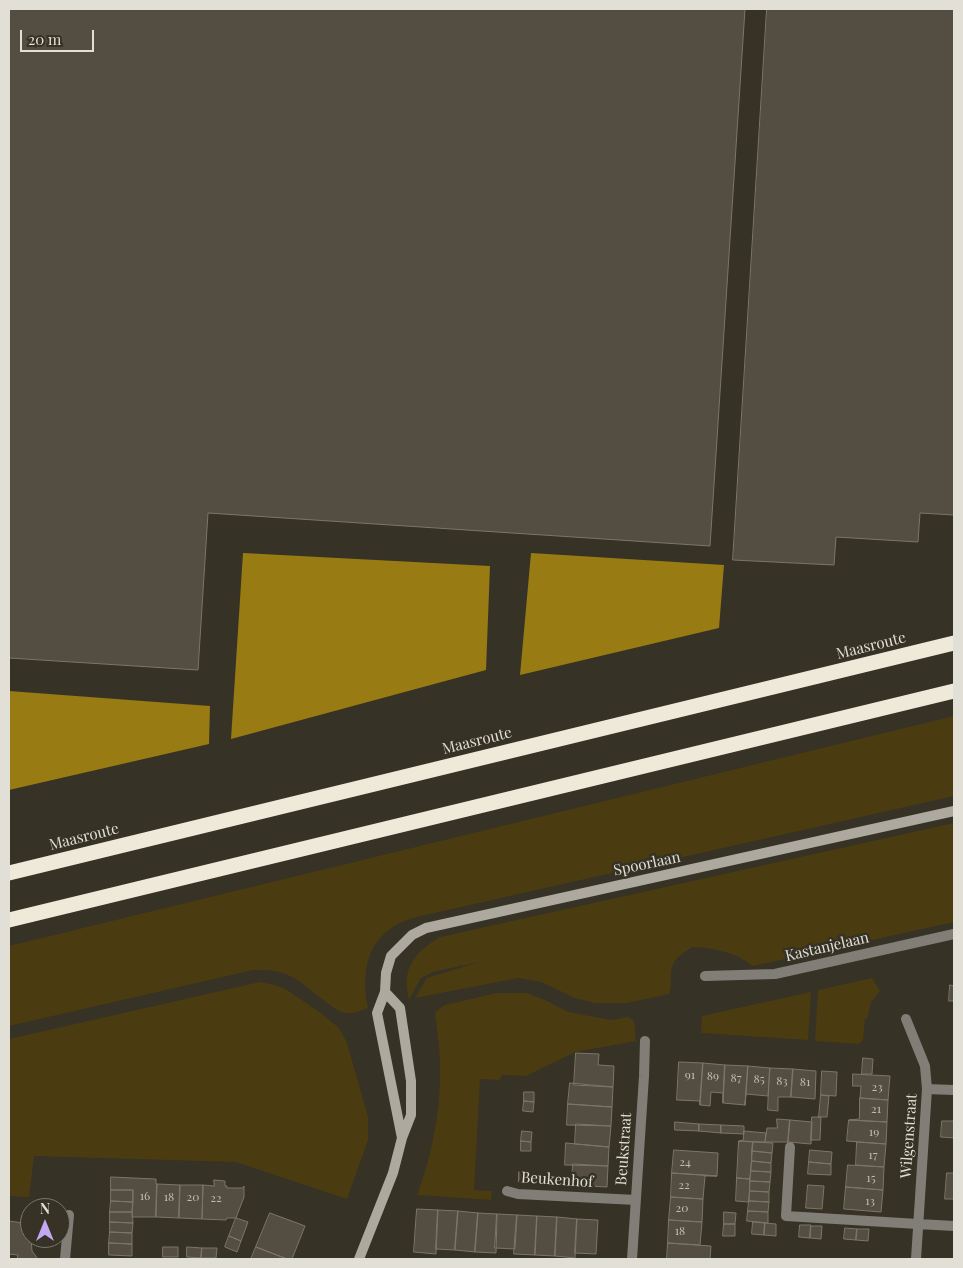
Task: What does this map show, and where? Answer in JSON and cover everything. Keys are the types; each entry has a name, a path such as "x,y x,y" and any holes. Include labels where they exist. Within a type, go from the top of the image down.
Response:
{"highway":[{"name":"Maasroute","path":"9,873 954,644"},
{"path":"9,920 954,691"}],"main road":[{"name":"Spoorlaan","path":"402,1138 377,1013 385,992 386,973 391,956 412,934 426,928 954,811"},
{"path":"360,1259 393,1173 402,1138 411,1114 411,1081 400,1008 385,992"}],"street":[{"name":"Kastanjelaan","path":"705,976 775,974 954,934"},
{"name":"Wilgenstraat","path":"906,1019 925,1066 927,1089 916,1259"},
{"name":"Beukstraat","path":"632,1259 644,1076 644,1041"},
{"path":"927,1089 954,1090"},
{"path":"790,1146 786,1216 954,1226"},
{"name":"Beukenhof","path":"507,1191 518,1194 636,1200"}],"shaded area":[{"path":"243,553 490,566 486,670 231,739"},
{"path":"531,553 724,565 719,628 520,675"},
{"path":"9,691 210,706 209,744 9,790"},
{"path":"954,716 954,796 407,920 390,929 374,947 366,970 365,982 368,1008 360,1011 349,1013 339,1011 298,980 284,973 253,970 9,1026 9,946"},
{"path":"954,823 954,922 753,966 739,957 724,952 709,948 692,947 679,956 672,967 669,994 627,1003 595,1003 575,998 541,982 518,978 415,998 427,978 479,962 433,972 421,978 409,1000 407,982 413,960 428,945 440,937"},
{"path":"872,978 880,991 871,1002 867,1019 865,1019 863,1040 859,1044 815,1041 818,990"},
{"path":"260,982 287,990 321,1013 339,1028 347,1043 368,1117 368,1140 347,1199 236,1162 34,1156 29,1197 9,1196 9,1039"},
{"path":"811,992 808,1040 701,1033 702,1016"},
{"path":"497,993 527,993 568,1012 611,1020 628,1017 634,1021 636,1041 575,1052 526,1076 502,1075 499,1080 480,1079 474,1190 492,1191 491,1200 417,1195 431,1148 439,1099 440,1060 435,1012 445,1005"}],"building":[{"path":"9,9 745,9 710,546 208,513 198,670 9,658"},
{"path":"767,9 954,9 954,515 920,513 918,542 836,537 834,565 733,560"},
{"path":"950,985 954,986 954,1001 949,1001"},
{"path":"576,1053 599,1054 598,1065 614,1066 613,1087 574,1085"},
{"path":"863,1058 873,1059 872,1074 862,1074"},
{"path":"679,1062 703,1063 700,1105 700,1101 677,1100"},
{"path":"703,1063 725,1065 723,1103 723,1093 711,1092 710,1106 700,1105"},
{"path":"725,1065 748,1066 745,1105 723,1103"},
{"path":"748,1066 770,1068 768,1096 746,1094 745,1105"},
{"path":"770,1068 793,1069 791,1097 778,1097 778,1111 768,1110"},
{"path":"793,1069 816,1071 815,1099 791,1097"},
{"path":"822,1071 837,1072 836,1096 821,1095"},
{"path":"853,1074 890,1076 888,1100 860,1098 861,1086 853,1086"},
{"path":"570,1083 613,1087 612,1107 568,1104"},
{"path":"524,1092 534,1092 534,1102 524,1101"},
{"path":"821,1095 829,1096 827,1117 819,1117"},
{"path":"860,1098 888,1100 887,1122 849,1120 859,1119"},
{"path":"524,1101 534,1102 533,1112 523,1111"},
{"path":"568,1104 612,1107 611,1126 567,1125"},
{"path":"812,1117 821,1117 820,1140 811,1140"},
{"path":"777,1119 790,1120 788,1142 765,1142 767,1128 777,1128"},
{"path":"790,1120 812,1122 811,1144 788,1142"},
{"path":"849,1120 887,1122 886,1144 847,1141"},
{"path":"942,1121 954,1121 954,1138 941,1137"},
{"path":"675,1122 699,1124 699,1131 675,1130"},
{"path":"576,1124 611,1126 609,1147 575,1144"},
{"path":"699,1124 721,1125 721,1133 699,1131"},
{"path":"721,1125 744,1126 744,1134 721,1133"},
{"path":"522,1131 532,1132 531,1142 521,1141"},
{"path":"744,1131 766,1133 765,1142 739,1141 743,1140"},
{"path":"521,1141 531,1142 531,1151 521,1151"},
{"path":"739,1141 753,1142 750,1179 737,1178"},
{"path":"753,1142 773,1143 772,1153 752,1151"},
{"path":"857,1142 886,1144 884,1167 856,1165"},
{"path":"566,1143 609,1147 608,1166 565,1165"},
{"path":"674,1150 718,1153 717,1176 672,1173"},
{"path":"810,1150 832,1152 831,1164 809,1162"},
{"path":"752,1151 772,1153 771,1163 752,1161"},
{"path":"752,1161 771,1163 771,1172 751,1171"},
{"path":"809,1162 831,1164 831,1175 808,1174"},
{"path":"573,1164 608,1166 607,1187 572,1185"},
{"path":"848,1165 884,1167 883,1190 846,1187"},
{"path":"751,1171 771,1172 770,1182 750,1181"},
{"path":"519,1172 529,1172 529,1182 519,1182"},
{"path":"672,1173 717,1176 705,1176 703,1199 671,1197"},
{"path":"947,1173 954,1173 954,1199 945,1199"},
{"path":"111,1177 156,1179 156,1217 132,1217 133,1190 111,1190"},
{"path":"737,1178 750,1179 749,1202 736,1201"},
{"path":"214,1180 225,1181 227,1188 243,1188 244,1186 244,1197 236,1218 227,1218 226,1220 202,1219 203,1185 214,1186"},
{"path":"750,1181 770,1182 769,1192 750,1191"},
{"path":"157,1184 180,1185 179,1218 156,1217"},
{"path":"180,1185 203,1185 202,1219 179,1218"},
{"path":"808,1185 824,1186 822,1209 806,1208"},
{"path":"846,1187 883,1190 881,1212 844,1209"},
{"path":"111,1190 133,1190 133,1202 111,1201"},
{"path":"750,1191 769,1192 769,1202 749,1201"},
{"path":"671,1197 703,1199 702,1222 669,1220"},
{"path":"111,1201 133,1202 132,1212 110,1212"},
{"path":"749,1201 769,1202 768,1212 748,1211"},
{"path":"417,1209 438,1210 436,1254 414,1252"},
{"path":"438,1210 458,1211 455,1250 436,1249"},
{"path":"458,1211 478,1213 475,1252 455,1250"},
{"path":"748,1211 768,1212 768,1223 747,1221"},
{"path":"110,1212 132,1212 133,1223 110,1222"},
{"path":"724,1212 736,1213 735,1224 724,1224"},
{"path":"270,1213 305,1226 292,1259 287,1259 256,1247"},
{"path":"478,1213 497,1214 496,1253 475,1252"},
{"path":"497,1214 517,1215 515,1249 495,1248"},
{"path":"517,1215 537,1216 535,1255 514,1254"},
{"path":"537,1216 557,1217 555,1256 535,1255"},
{"path":"557,1217 577,1219 575,1258 555,1256"},
{"path":"236,1218 248,1222 241,1241 229,1236"},
{"path":"577,1219 598,1220 596,1254 575,1253"},
{"path":"669,1220 702,1222 700,1245 668,1243"},
{"path":"9,1221 20,1223 20,1248 32,1248 38,1259 17,1259 18,1255 9,1254"},
{"path":"110,1222 133,1223 132,1233 110,1232"},
{"path":"753,1222 765,1223 764,1235 752,1234"},
{"path":"765,1223 776,1224 776,1236 764,1235"},
{"path":"724,1224 735,1224 735,1236 723,1236"},
{"path":"800,1225 811,1225 810,1238 799,1237"},
{"path":"811,1226 822,1226 821,1239 810,1238"},
{"path":"845,1228 857,1229 856,1240 844,1239"},
{"path":"857,1229 869,1229 868,1241 856,1240"},
{"path":"110,1232 132,1233 132,1244 109,1243"},
{"path":"229,1236 241,1241 237,1252 225,1247"},
{"path":"109,1243 132,1244 132,1256 109,1255"},
{"path":"668,1243 711,1246 710,1259 667,1259"},
{"path":"163,1247 178,1247 178,1257 163,1257"},
{"path":"187,1247 202,1248 201,1258 187,1257"},
{"path":"256,1247 287,1259 251,1259"},
{"path":"202,1248 217,1248 216,1258 201,1258"}]}
